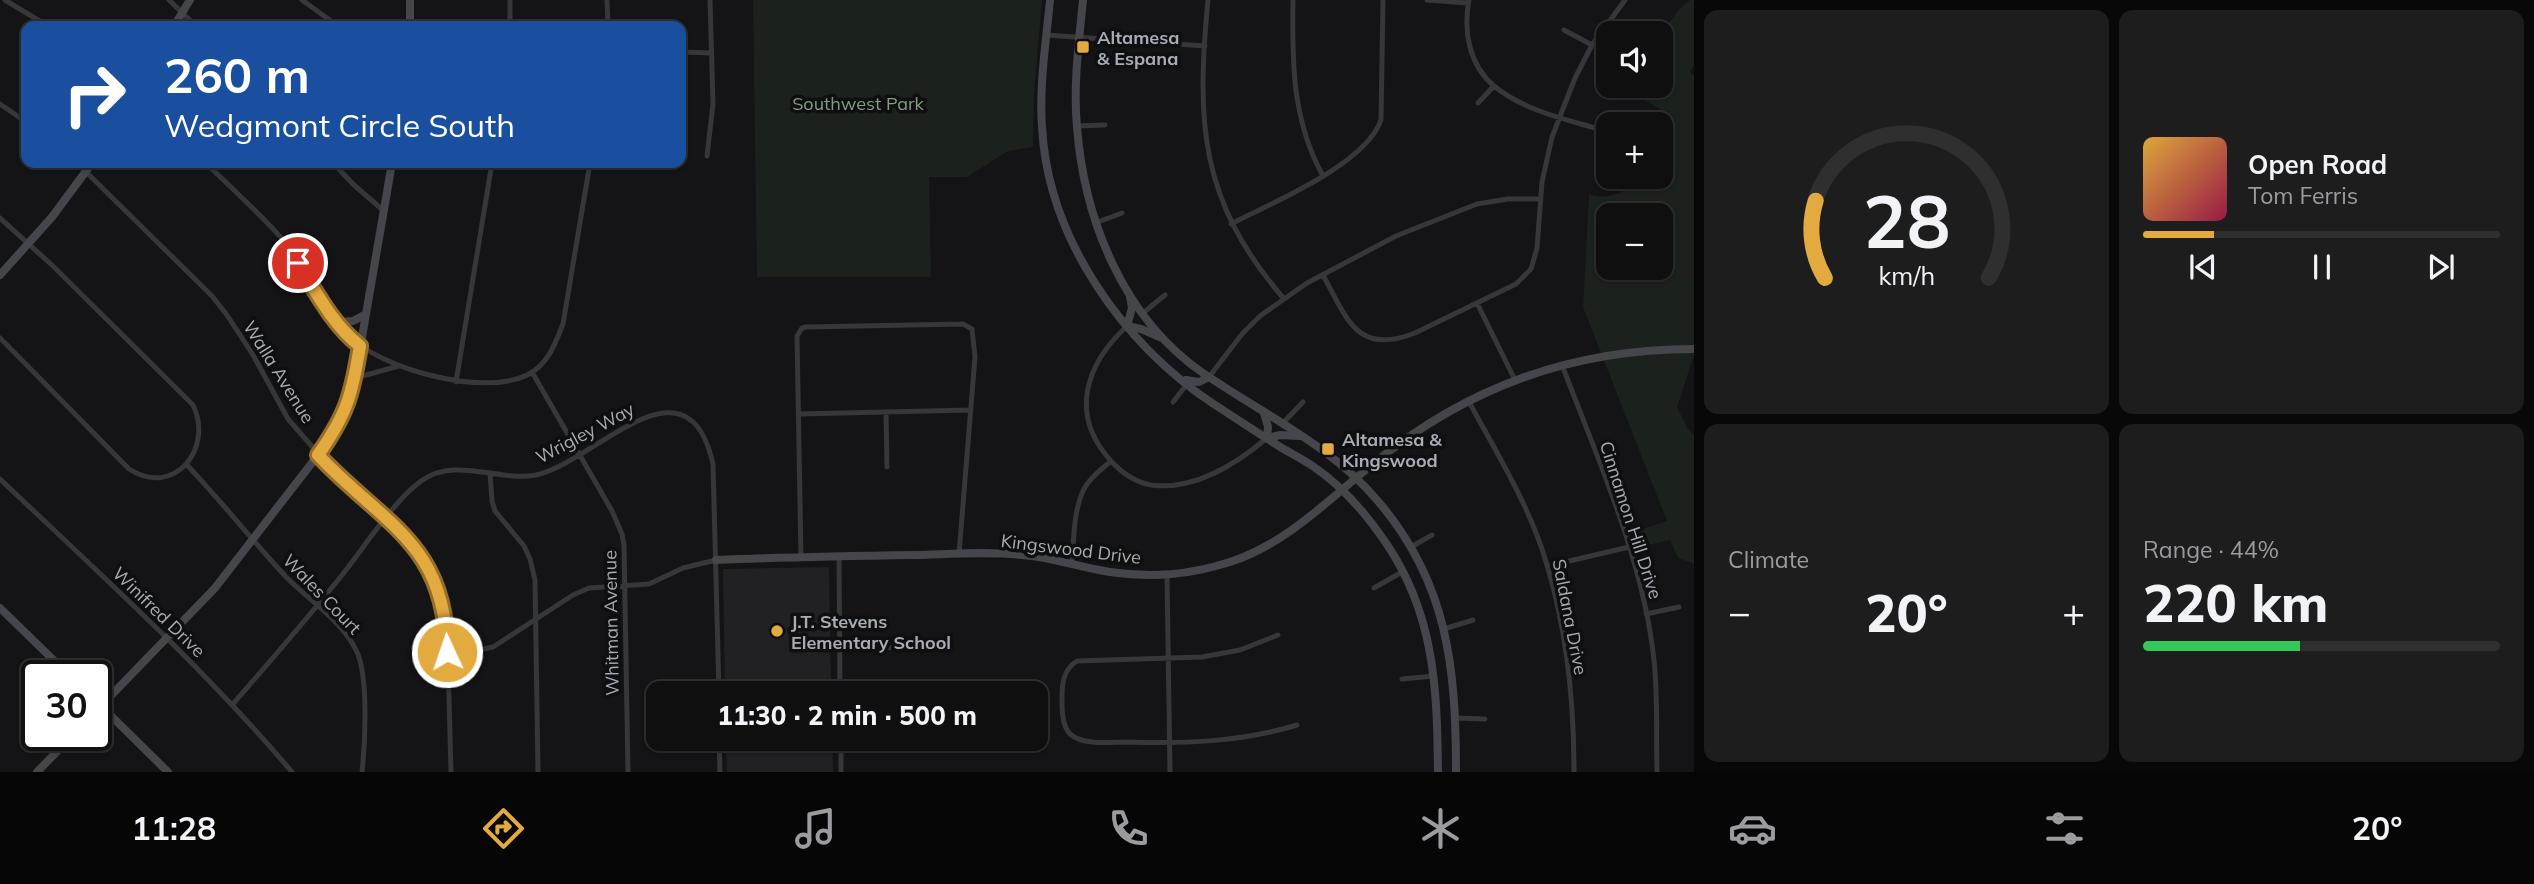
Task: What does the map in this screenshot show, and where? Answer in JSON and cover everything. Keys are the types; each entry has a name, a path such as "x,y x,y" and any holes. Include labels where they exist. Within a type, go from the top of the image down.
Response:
{"street":[{"path":"5,0 40,21"},
{"path":"169,0 191,21"},
{"path":"177,21 190,0"},
{"path":"302,0 331,21"},
{"path":"410,21 411,0"},
{"path":"510,0 510,21"},
{"path":"607,0 608,21"},
{"path":"707,156 713,104 710,0"},
{"path":"1050,0 1041,100 1042,127 1056,204 1080,255 1104,296 1149,352 1210,401 1315,467 1368,519 1387,545 1418,608 1430,648 1435,676 1438,772"},
{"path":"1083,0 1079,38 1077,126 1086,188 1095,223 1110,260 1130,294 1164,339 1209,377 1302,436 1356,478 1377,499 1411,547 1436,602 1452,664 1456,772"},
{"path":"1208,0 1203,123 1216,188 1231,224 1261,272 1284,299"},
{"path":"1293,0 1294,66 1300,121 1322,176"},
{"path":"1231,224 1322,176 1362,148 1374,134 1381,120 1383,0"},
{"path":"1427,0 1469,1 1467,32 1471,51 1478,67 1494,86 1521,103 1596,128"},
{"path":"1324,275 1354,328 1361,335 1378,340 1398,340 1516,284 1531,269 1537,248 1540,198 1552,137 1559,117 1592,45 1625,0"},
{"path":"1564,30 1592,45"},
{"path":"1046,35 1205,46"},
{"path":"686,52 712,53"},
{"path":"1478,103 1494,86"},
{"path":"0,104 21,119"},
{"path":"1077,126 1105,125"},
{"name":"Walla Avenue","path":"82,168 187,269 220,306 253,355 288,419 318,455 409,539 422,556 441,596 447,624 451,772"},
{"path":"0,275 52,216 89,168"},
{"path":"211,168 285,243 346,335 376,356 399,366 456,382 509,380 532,372 547,359 563,324 589,168"},
{"path":"338,168 384,211"},
{"path":"112,692 215,588 318,455 347,409 355,379 391,168"},
{"path":"456,382 491,168"},
{"path":"1210,401 1206,386 1209,377 1242,334 1260,316 1284,299 1396,236 1478,204 1540,198"},
{"path":"1095,223 1122,213"},
{"path":"0,218 193,405 197,412 199,435 187,465 169,476 156,478 148,478 129,469 0,338"},
{"path":"1130,294 1132,308 1127,326 1110,341 1097,361 1091,374 1087,408 1090,431 1095,442 1123,473 1135,481 1157,485 1180,484 1219,472 1251,452 1267,438 1280,435 1302,436"},
{"path":"1143,313 1165,295"},
{"path":"1477,303 1515,380"},
{"path":"336,322 353,320 366,314"},
{"path":"801,556 798,334 806,327 963,324 972,329 975,357 960,554"},
{"path":"1127,326 1164,339"},
{"name":"Kingswood Drive","path":"447,652 464,653 494,647 573,595 589,588 649,584 691,565 716,560 801,556 1021,555 1109,572 1167,576 1230,562 1258,551 1306,520 1425,425 1468,400 1515,380 1562,365 1654,349 1694,349"},
{"name":"Cinnamon Hill Drive","path":"1562,365 1629,547 1646,614 1654,660 1657,772"},
{"path":"355,379 399,366"},
{"name":"Whitman Avenue","path":"532,372 612,511 622,534 628,772"},
{"path":"1177,375 1199,382 1209,377"},
{"path":"1173,402 1187,384"},
{"name":"Saldana Drive","path":"1468,400 1507,472 1548,566 1565,652 1574,772"},
{"path":"1282,424 1303,402"},
{"path":"799,414 971,410"},
{"name":"Wrigley Way","path":"233,704 410,491 431,475 453,470 517,476 540,474 646,416 667,412 683,415 693,421 705,437 713,464 719,681"},
{"path":"886,412 887,467"},
{"path":"1264,413 1268,427 1267,438"},
{"path":"1072,564 1077,517 1085,488 1111,461"},
{"name":"Wales Court","path":"187,465 252,541 344,632 356,649 364,700 362,772"},
{"path":"490,473 495,511 515,534 530,559 535,580 538,772"},
{"name":"Winifred Drive","path":"0,479 233,704 292,772"},
{"path":"1411,547 1432,535"},
{"path":"1548,566 1629,547"},
{"path":"839,556 840,681"},
{"path":"1374,588 1402,572"},
{"path":"1167,576 1170,772"},
{"path":"1418,608 1436,602"},
{"path":"1646,614 1679,607"},
{"path":"0,608 53,660"},
{"path":"1444,629 1473,620"},
{"path":"1278,635 1240,650 1202,657 1077,662 1071,665 1065,674 1062,714 1069,733 1079,739 1101,742 1169,744 1239,737 1297,725"},
{"path":"840,649 940,646"},
{"path":"1402,679 1435,676"},
{"path":"112,719 168,772"},
{"path":"1456,719 1485,719"},
{"path":"37,772 57,751"},
{"path":"719,751 720,772"},
{"path":"841,751 841,772"}],"shaded area":[{"name":"J.T. Stevens Elementary School","path":"829,567 831,681 725,681 723,569"},
{"path":"726,751 832,751 833,772 727,772"}],"green space":[{"name":"Southwest Park","path":"753,0 1042,0 1034,93 1033,147 1008,151 967,177 929,177 931,277 757,277"},
{"path":"1694,0 1694,66 1690,72 1694,75 1694,355 1677,407 1694,435 1694,564 1678,558 1670,540 1632,549 1628,534 1667,521 1583,307 1589,194 1609,196 1626,189 1673,189 1673,112 1661,112 1641,98 1673,98 1673,21 1670,21 1679,9"}],"place":[{"name":"Altamesa & Espana","path":"1083,47"},
{"name":"Altamesa & Kingswood","path":"1328,449"},
{"name":"J.T. Stevens Elementary School","path":"777,631"}],"route":[{"path":"298,263 337,323 346,335 360,346 347,409 318,455 409,539 422,556 441,596 447,624 447,652"}]}
